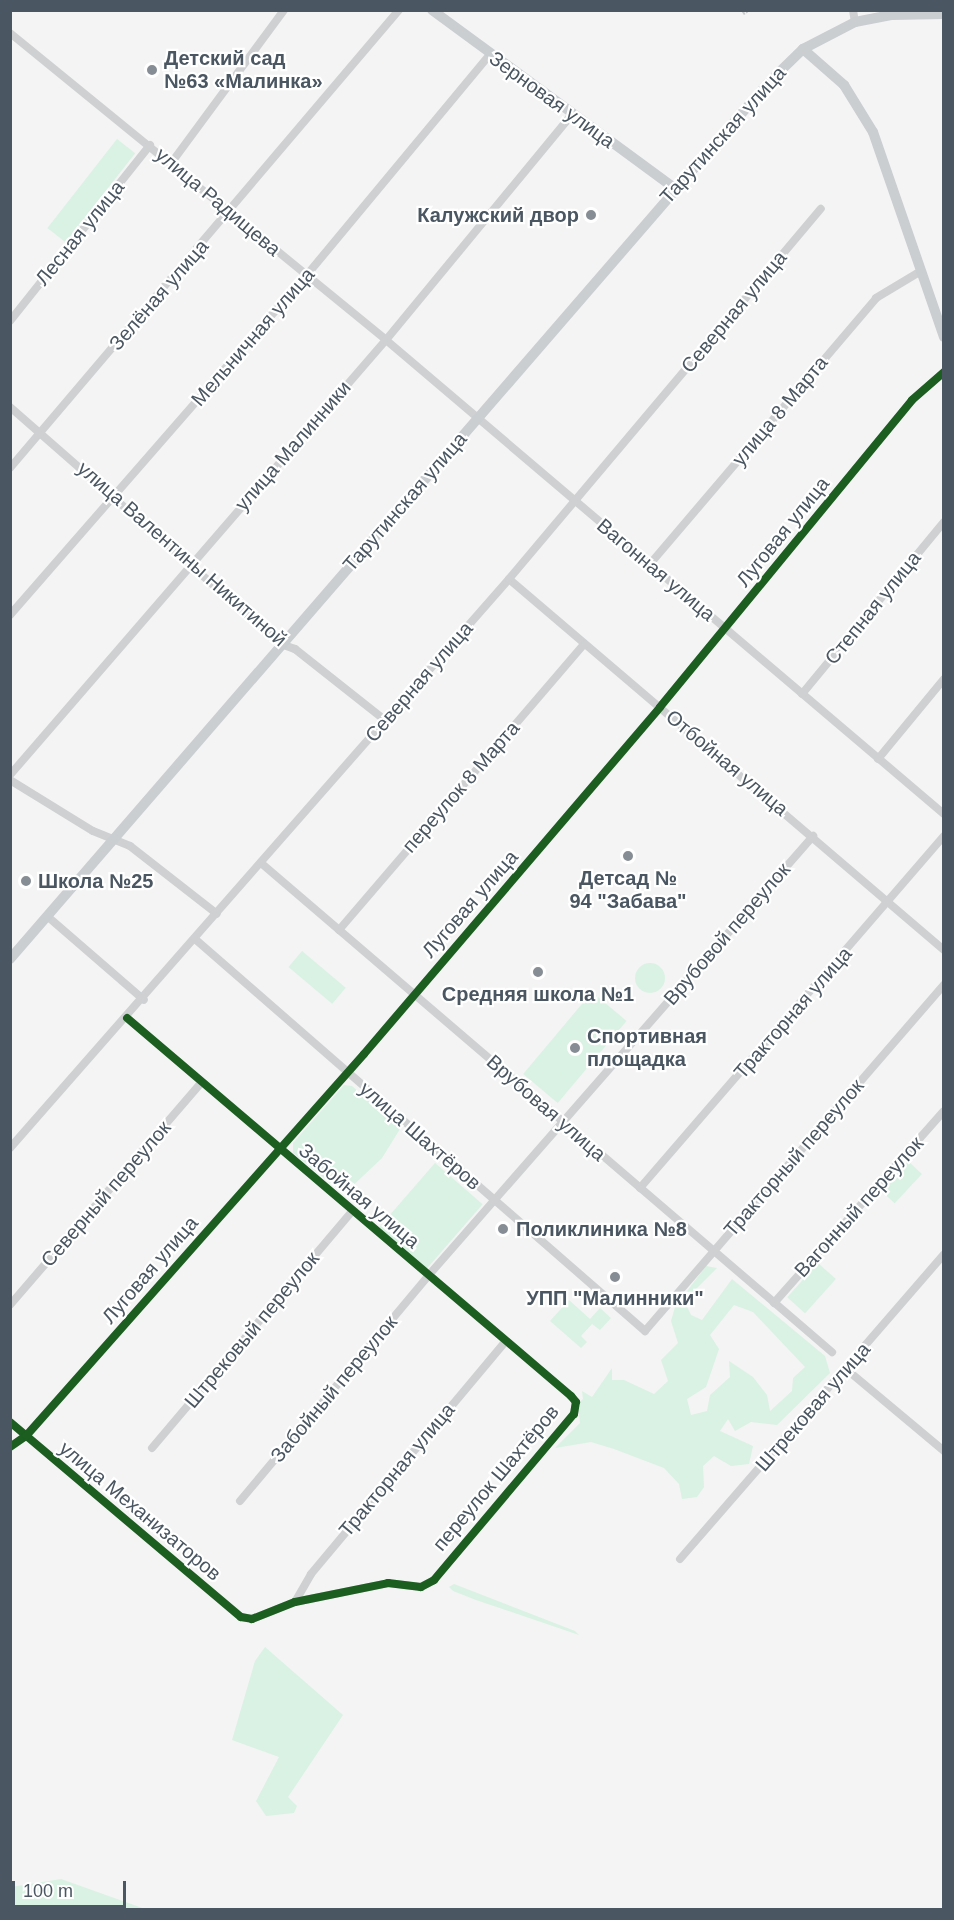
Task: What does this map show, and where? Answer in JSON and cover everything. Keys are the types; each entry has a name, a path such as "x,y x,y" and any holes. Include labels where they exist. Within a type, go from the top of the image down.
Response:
{"main road":[{"name":"Зерновая улица","path":"432,10 674,188"},
{"name":"Тарутинская улица","path":"10,958 479,418 674,188 803,49 854,16 944,14"},
{"path":"803,49 844,86 873,132 944,337"}],"street":[{"path":"172,162 284,10"},
{"name":"Зелёная улица","path":"10,468 230,213 399,10"},
{"name":"улица Радищева","path":"10,33 172,162 230,213 479,418"},
{"name":"Мельничная улица","path":"10,615 115,498 307,275 490,54"},
{"name":"улица Малинники","path":"10,775 190,563 386,340 572,114"},
{"name":"Лесная улица","path":"10,321 150,145"},
{"name":"Северная улица","path":"10,1149 144,1000 509,579 821,209"},
{"name":"улица 8 Марта","path":"650,564 876,298 921,271"},
{"name":"Луговая улица","path":"10,1447 26,1436 347,1073 660,706 912,400 944,372"},
{"name":"улица Валентины Никитиной","path":"10,407 281,644 295,649 385,720"},
{"name":"Вагонная улица","path":"479,418 944,814"},
{"name":"Степная улица","path":"802,694 944,522"},
{"name":"Отбойная улица","path":"509,579 944,950"},
{"name":"переулок 8 Марта","path":"339,930 584,644"},
{"path":"878,759 944,680"},
{"path":"10,780 113,840 130,846 217,914"},
{"name":"Врубовой переулок","path":"428,1276 813,836"},
{"name":"Тракторная улица","path":"640,1188 889,903 944,836"},
{"name":"Врубовая улица","path":"261,863 832,1352"},
{"path":"46,916 144,1000"},
{"name":"улица Шахтёров","path":"195,939 645,1331"},
{"name":"Тракторный переулок","path":"645,1331 944,984"},
{"name":"Забойная улица","path":"127,1018 505,1342 572,1396"},
{"name":"Северный переулок","path":"10,1305 201,1083"},
{"name":"Вагонный переулок","path":"774,1303 944,1111"},
{"name":"Штрековый переулок","path":"152,1448 352,1211"},
{"name":"Штрековая улица","path":"680,1559 846,1370 944,1254"},
{"name":"Забойный переулок","path":"240,1501 428,1276"},
{"name":"Тракторная улица","path":"295,1602 311,1574 505,1342"},
{"path":"846,1370 944,1451"},
{"name":"переулок Шахтёров","path":"295,1602 388,1583 421,1587 434,1580 565,1429 576,1402 572,1396"},
{"name":"улица Механизаторов","path":"10,1422 241,1617 252,1619 295,1602"}],"green space":[{"path":"117,139 135,153 66,242 47,228"},
{"path":"302,951 346,988 332,1004 289,967"},
{"path":"650,963 656,964 664,972 664,984 656,992 650,993 644,992 636,984 635,978 636,972 644,964"},
{"name":"Спортивная площадка","path":"592,992 626,1021 558,1103 523,1074"},
{"path":"344,1085 352,1086 400,1129 382,1158 344,1194 293,1153 293,1143"},
{"path":"908,1161 922,1174 895,1203 881,1190"},
{"path":"435,1163 483,1204 427,1268 379,1227"},
{"path":"818,1263 836,1279 805,1313 787,1297"},
{"path":"706,1266 717,1268 684,1301 691,1315 702,1320 732,1279 825,1356 830,1373 777,1425 751,1422 735,1431 728,1419 720,1431 753,1446 749,1464 731,1466 714,1456 703,1466 704,1487 697,1497 682,1499 679,1484 664,1468 591,1442 555,1448 580,1423 578,1403 583,1399 582,1391 592,1397 612,1368 612,1380 624,1380 654,1394 668,1381 661,1360 678,1343 671,1321 675,1307","holes":["734,1305 753,1312 805,1367 793,1378 792,1391 770,1411 767,1395 753,1377 729,1361 730,1377 710,1395 707,1411 691,1415 687,1399 706,1387 719,1349 710,1335"]},
{"path":"569,1300 590,1319 600,1308 611,1318 600,1330 592,1324 581,1336 587,1342 581,1348 550,1321"},
{"path":"454,1584 575,1631 579,1635 453,1591 449,1587"},
{"path":"265,1647 343,1715 288,1797 297,1806 294,1813 266,1816 256,1801 279,1757 232,1740 255,1661"},
{"path":"61,1879 145,1909 11,1909 11,1887"}],"cycle path":[{"path":"10,1447 26,1436 364,1054 660,707 912,400 944,372"},
{"path":"10,1422 241,1617 252,1619 295,1602 388,1583 421,1587 434,1580 574,1414 576,1402 571,1396 127,1018"}],"place":[{"name":"Детский сад №63 «Малинка»","path":"152,70"},
{"name":"Калужский двор","path":"591,215"},
{"name":"Детсад № 94 \"Забава\"","path":"628,856"},
{"name":"Школа №25","path":"26,881"},
{"name":"Средняя школа №1","path":"538,972"},
{"name":"Спортивная площадка","path":"575,1048"},
{"name":"Поликлиника №8","path":"503,1229"},
{"name":"УПП \"Малинники\"","path":"615,1277"}]}
